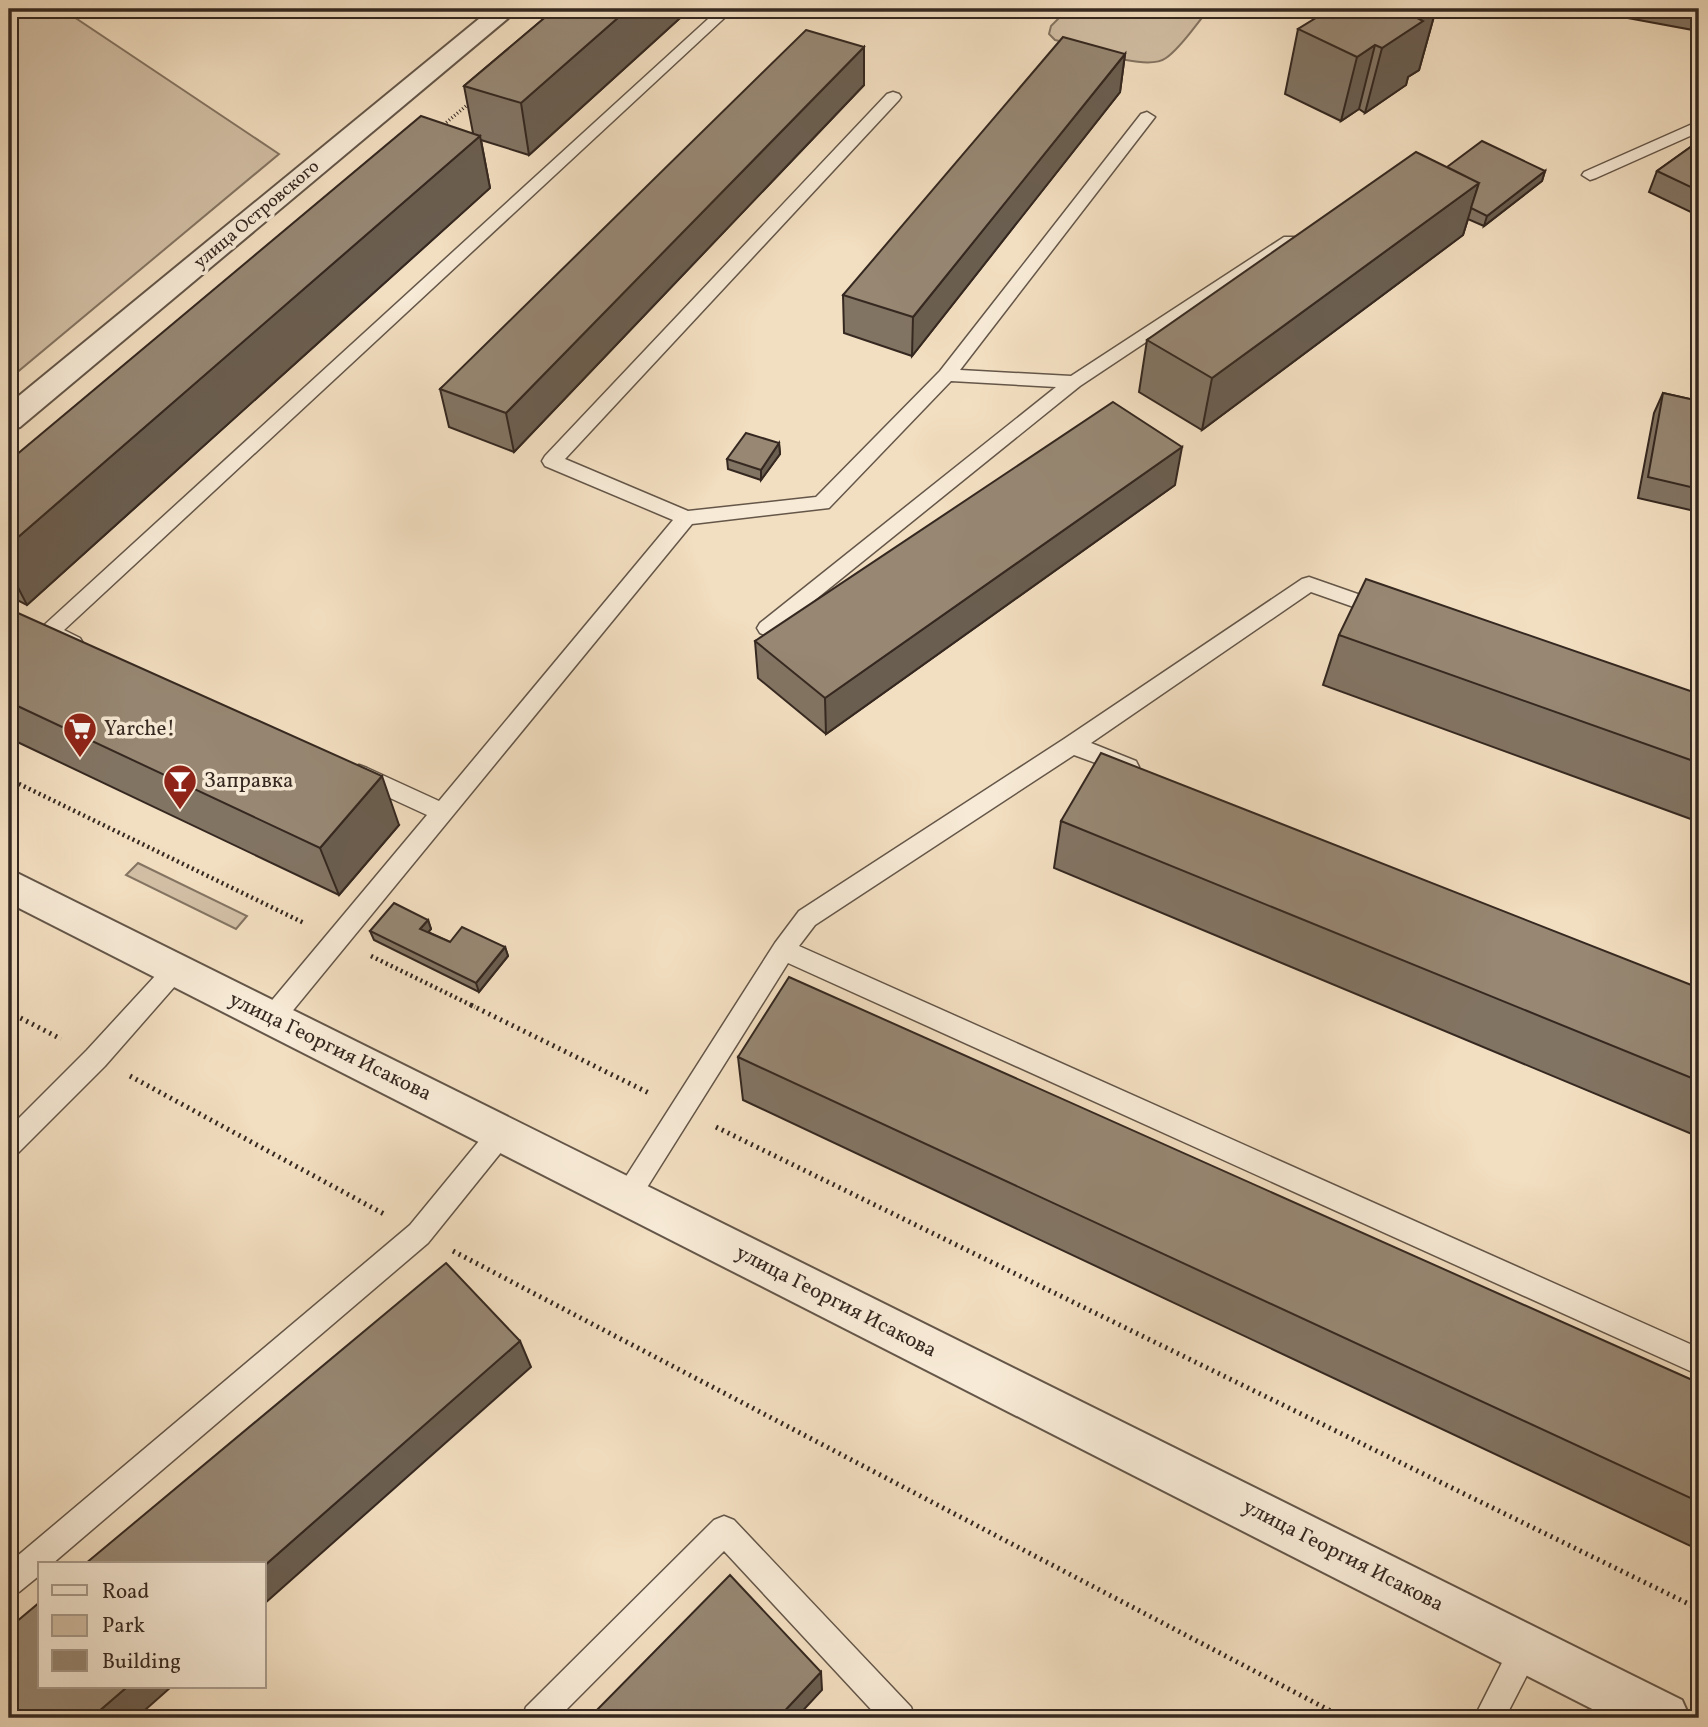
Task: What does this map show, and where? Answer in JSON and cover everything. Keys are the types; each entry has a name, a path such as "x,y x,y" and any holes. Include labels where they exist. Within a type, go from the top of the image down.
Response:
{"street":[{"name":"улица Островского","path":"9,420 506,9"},
{"name":"улица Георгия Исакова","path":"9,885 1664,1718"}],"lane":[{"path":"87,649 48,632 727,9"},
{"path":"893,97 552,461 686,518 822,503 946,375 1147,117"},
{"path":"1590,175 1699,126"},
{"path":"767,628 1074,382 1305,232"},
{"path":"946,375 1074,382"},
{"path":"272,1018 686,518"},
{"path":"627,1197 783,950 807,918 1072,745 1309,584 1400,616"},
{"path":"1072,745 1149,775"},
{"path":"340,766 442,812"},
{"path":"783,950 1699,1362"},
{"path":"9,1145 96,1058 175,970"},
{"path":"9,1582 419,1234 502,1132"},
{"path":"537,1718 723,1530 900,1718"},
{"path":"1489,1718 1526,1648"}],"path":[{"path":"434,133 476,98"},
{"path":"9,779 1699,1609"},
{"path":"9,1012 419,1234 1344,1718"}],"green space":[{"path":"9,9 62,9 279,154 9,379"},
{"path":"1068,9 1209,9 1172,54 1156,62 1144,62 1112,57 1055,40 1049,34 1051,26"},
{"path":"138,863 247,916 236,929 126,875"}],"building":[{"path":"555,9 628,9 521,103 464,86"},
{"path":"1347,9 1432,9 1417,18 1423,21 1382,48 1375,45 1357,57 1298,29 1324,13 1333,18"},
{"path":"806,30 864,47 506,413 440,389"},
{"path":"1063,37 1125,54 913,317 843,295"},
{"path":"421,116 480,136 9,545 9,461"},
{"path":"1482,141 1545,171 1487,216 1471,208 1479,183 1447,167"},
{"path":"1699,141 1699,191 1657,171"},
{"path":"1416,152 1479,183 1212,378 1147,340"},
{"path":"1663,393 1699,401 1699,489 1648,477"},
{"path":"1113,402 1182,447 825,698 755,641"},
{"path":"746,433 779,443 761,470 727,459"},
{"path":"1366,579 1699,694 1699,763 1339,635"},
{"path":"9,609 382,776 320,848 9,702"},
{"path":"1101,753 1699,988 1699,1081 1061,821"},
{"path":"394,903 428,920 420,929 450,942 462,927 505,947 476,983 370,931"},
{"path":"789,977 1699,1383 1699,1502 738,1057"},
{"path":"446,1263 520,1341 266,1564 266,1562 87,1562"},
{"path":"730,1575 821,1672 778,1718 589,1718"},
{"path":"38,1604 38,1688 126,1688 91,1718 9,1718 9,1628"}],"place":[{"name":"Yarche!","path":"80,759"},
{"name":"Заправка","path":"180,811"}]}
